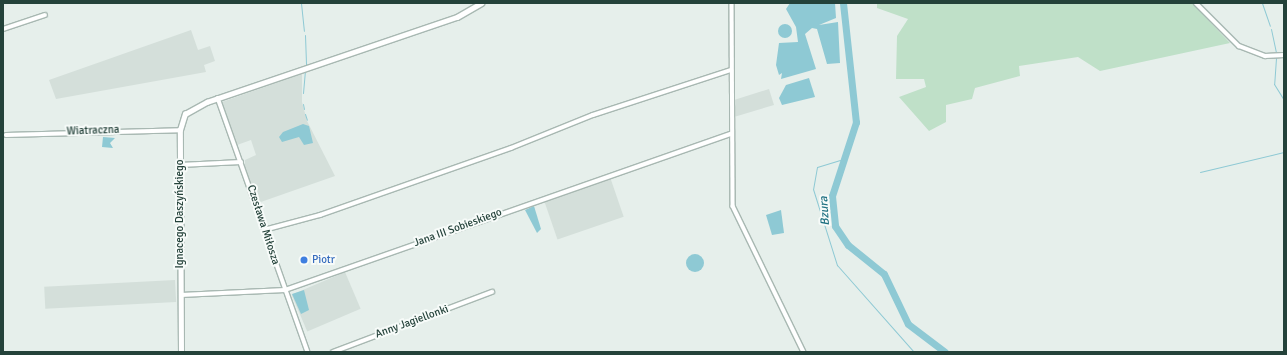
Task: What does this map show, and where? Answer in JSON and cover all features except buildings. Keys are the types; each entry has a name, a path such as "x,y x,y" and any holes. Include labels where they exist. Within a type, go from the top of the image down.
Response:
{"street":[{"name":"Ignacego Daszyńskiego","path":"181,352 180,130 190,110 218,98 447,20 481,3"},
{"path":"732,3 731,134 733,206 804,352"},
{"path":"1196,3 1239,46 1265,56 1284,55"},
{"path":"3,29 45,15"},
{"path":"264,230 320,214 511,148 593,115 732,70"},
{"name":"Czesława Miłosza","path":"218,98 308,352"},
{"name":"Wiatraczna","path":"6,135 180,130"},
{"name":"Jana III Sobieskiego","path":"181,294 285,290 731,134"},
{"path":"180,165 241,162"},
{"name":"Anny Jagiellonki","path":"333,352 492,292"}],"shaded area":[{"path":"191,30 198,50 210,46 215,61 204,65 206,72 56,99 49,80"},
{"path":"302,74 302,102 307,121 335,176 258,203 245,167 245,160 256,155 251,140 237,145 222,102"},
{"path":"769,89 774,105 734,117 734,100"},
{"path":"610,177 624,217 557,240 544,200"},
{"path":"345,272 361,309 307,331 292,295"},
{"path":"175,280 176,302 45,309 44,287"}],"green space":[{"path":"877,3 1192,3 1230,43 1100,71 1078,57 1019,66 1020,76 975,88 972,99 946,105 946,122 929,131 899,97 926,87 924,79 896,79 897,36 908,19 877,8"}],"water":[{"path":"790,3 835,3 836,18 819,25 838,22 840,63 827,64 817,29 812,28 805,34 816,69 781,79 782,73 779,75 776,65 779,43 798,42 796,27 786,9"},
{"path":"782,24 788,24 792,28 792,34 788,38 782,38 778,34 778,28"},
{"path":"809,78 815,97 782,105 779,98 786,85"},
{"path":"303,124 309,126 313,143 304,145 299,137 282,142 279,137 283,132"},
{"path":"103,137 115,138 110,143 113,148 102,147"},
{"path":"534,206 541,229 537,233 525,210"},
{"path":"781,210 784,233 772,235 766,215"},
{"path":"695,254 701,257 704,263 701,269 695,272 689,269 686,263 689,257"},
{"path":"304,290 309,310 301,314 292,294"}],"waterway":[{"path":"301,3 304,31"},
{"name":"Bzura","path":"843,3 856,122 832,196 835,226 848,245 884,274 908,324 945,352"},
{"path":"1262,3 1270,26"},
{"path":"1271,29 1276,53"},
{"path":"305,35 306,65"},
{"path":"1276,58 1274,84 1284,100"},
{"path":"303,93 305,71"},
{"path":"303,104 304,109"},
{"path":"305,114 307,120"},
{"path":"1200,172 1284,152"},
{"path":"840,160 817,167 813,189 837,265 914,352"}],"place":[{"name":"Piotr","path":"304,260"}]}
